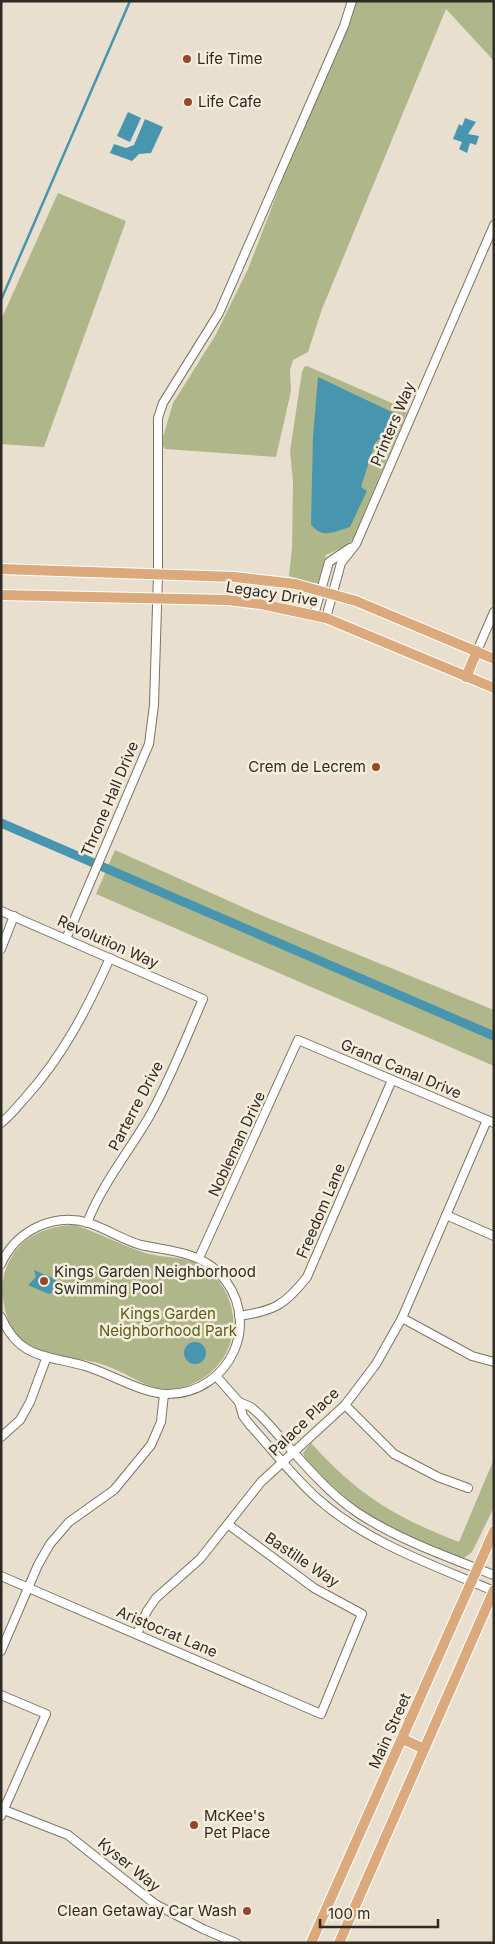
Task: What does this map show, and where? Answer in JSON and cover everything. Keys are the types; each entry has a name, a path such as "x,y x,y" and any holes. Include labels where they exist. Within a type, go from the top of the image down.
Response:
{"main road":[{"name":"Legacy Drive","path":"1,569 264,579 333,594 494,659"},
{"name":"Legacy Drive","path":"1,595 246,602 326,618 494,688"},
{"path":"466,677 477,651"},
{"name":"Main Street","path":"311,1943 494,1531"},
{"path":"339,1943 494,1590"},
{"path":"403,1739 424,1748"}],"street":[{"name":"Throne Hall Drive","path":"66,939 149,744 154,705 158,574 156,436 158,418 163,403 223,305 325,71 352,1"},
{"name":"Printers Way","path":"326,618 341,563 356,544 494,225"},
{"path":"314,615 329,562 356,544"},
{"path":"477,651 494,612"},
{"name":"Revolution Way","path":"1,911 203,999"},
{"path":"1,948 14,916"},
{"path":"1,1123 39,1083 66,1046 89,1006 110,958"},
{"name":"Parterre Drive","path":"88,1223 95,1203 129,1151 159,1098 203,999"},
{"name":"Grand Canal Drive","path":"298,1040 491,1122"},
{"name":"Nobleman Drive","path":"199,1258 298,1040"},
{"name":"Freedom Lane","path":"239,1316 275,1309 291,1297 307,1277 392,1080"},
{"name":"Palace Place","path":"137,1634 156,1598 200,1559 229,1525 261,1482 345,1405 376,1364 402,1318 446,1215 491,1122"},
{"path":"446,1215 494,1236"},
{"path":"1,1264 12,1246 37,1226 64,1220 88,1223 140,1244 199,1258 220,1274 232,1291 239,1316 240,1330 237,1343 225,1367 216,1376 196,1390 164,1394 153,1393 98,1370 46,1359 19,1342 1,1317"},
{"path":"402,1318 472,1356 494,1362"},
{"path":"1,1436 20,1420 30,1402 46,1359"},
{"path":"216,1376 239,1402 256,1412 324,1485 358,1513 390,1531 494,1575"},
{"path":"1,1650 28,1587 50,1544 69,1522 114,1490 151,1445 161,1422 164,1394"},
{"path":"239,1402 244,1416 250,1425 317,1498 363,1532 494,1590"},
{"path":"345,1405 394,1454 438,1477 468,1488"},
{"name":"Bastille Way","path":"229,1525 314,1588 362,1614 321,1714"},
{"name":"Aristocrat Lane","path":"1,1576 321,1714"},
{"path":"1,1695 46,1714 2,1813"},
{"name":"Kyser Way","path":"2,1813 68,1835 155,1904 203,1929 236,1943"}],"green space":[{"path":"351,1 494,1 494,61 446,9 322,309 308,352 293,360 290,370 291,391 276,457 165,449 161,444 173,403 215,336 248,269"},
{"path":"58,193 126,221 44,447 1,444 1,320"},
{"path":"307,366 408,410 353,539 348,545 326,555 318,583 309,584 289,576 292,548 293,482 290,451 302,372 304,367"},
{"path":"115,850 263,916 494,1010 494,1066 96,894"},
{"name":"Kings Garden Neighborhood Park","path":"75,1225 145,1253 185,1259 206,1269 220,1283 229,1299 233,1316 232,1334 227,1350 218,1365 205,1377 187,1386 164,1389 150,1386 105,1365 40,1350 28,1344 18,1335 10,1322 3,1299 3,1281 11,1258 23,1243 38,1233 56,1227"},
{"path":"311,1443 344,1476 378,1502 415,1523 459,1542 494,1459 494,1507 472,1552 463,1559 453,1556 397,1531 366,1513 334,1487 305,1458 303,1453"}],"water":[{"path":"128,112 141,118 130,142 117,136"},
{"path":"465,118 476,122 468,134 479,136 476,145 470,143 467,153 459,149 462,142 453,139 459,124 462,126"},
{"path":"145,119 163,127 151,153 139,154 132,161 110,153 114,144 126,148 134,145"},
{"path":"318,377 396,414 388,431 375,443 361,487 367,491 350,527 329,533 320,532 311,524 313,436"},
{"name":"Kings Garden Neighborhood Swimming Pool","path":"34,1270 55,1279 58,1285 56,1291 49,1294 28,1285 36,1277"},
{"path":"195,1342 203,1345 206,1353 203,1361 195,1364 187,1361 184,1353 187,1345"}],"waterway":[{"path":"1,300 130,1"},
{"path":"1,823 494,1036"}],"place":[{"name":"Life Time","path":"187,59"},
{"name":"Life Cafe","path":"188,102"},
{"name":"Crem de Lecrem","path":"376,767"},
{"name":"Kings Garden Neighborhood Swimming Pool","path":"44,1281"},
{"name":"McKee's Pet Place","path":"194,1825"},
{"name":"Clean Getaway Car Wash","path":"247,1911"}]}
